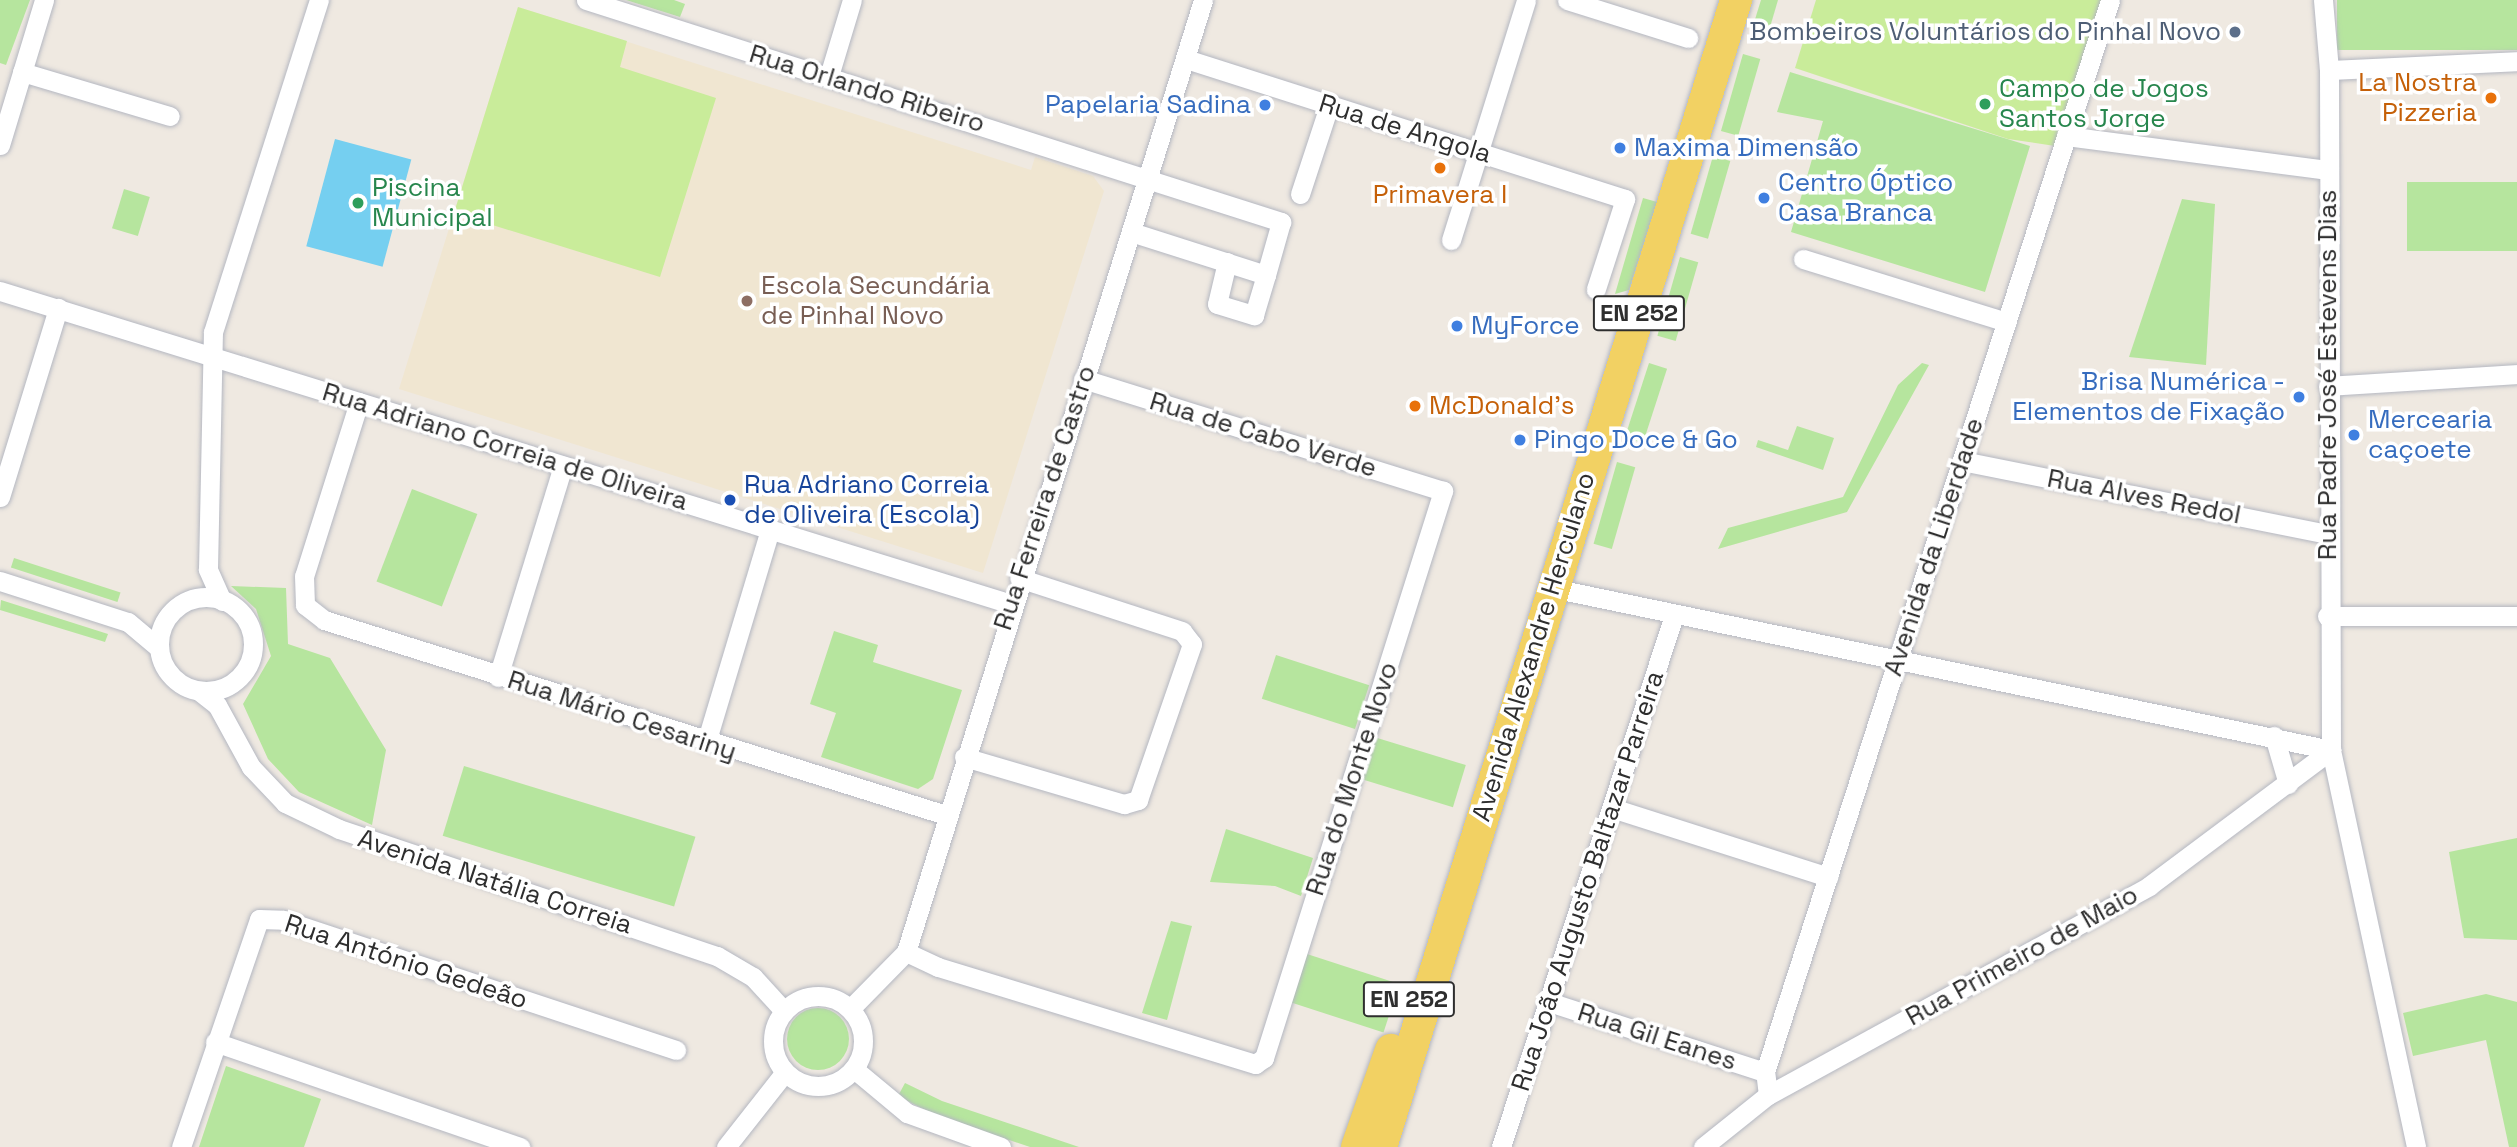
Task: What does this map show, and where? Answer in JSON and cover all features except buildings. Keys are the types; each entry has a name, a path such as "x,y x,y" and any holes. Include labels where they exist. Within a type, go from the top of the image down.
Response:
{"main road":[{"name":"Avenida Alexandre Herculano","path":"1381,1147 1469,853 1735,0"},
{"name":"Avenida Alexandre Herculano","path":"1357,1147 1469,853"}],"street":[{"path":"0,145 44,0"},
{"path":"222,601 208,569 211,355 319,0"},
{"name":"Rua Orlando Ribeiro","path":"586,0 1148,177 1281,222 1266,275"},
{"path":"829,76 852,0"},
{"name":"Rua Ferreira de Castro","path":"850,1009 875,988 906,952 1019,578 1203,0"},
{"path":"1451,240 1526,0"},
{"path":"1567,0 1688,38"},
{"name":"Avenida da Liberdade","path":"1768,1095 1765,1072 2110,0"},
{"name":"Rua Padre José Estevens Dias","path":"2323,0 2329,70 2327,615 2331,750 2416,1147"},
{"name":"Rua de Angola","path":"1186,59 1625,199 1596,289"},
{"path":"2329,70 2517,61"},
{"path":"22,72 170,116"},
{"path":"1300,194 1329,106"},
{"path":"2066,136 2329,170"},
{"path":"1131,232 1227,262 1266,275 1254,315 1216,304 1227,262"},
{"path":"1802,260 2006,322"},
{"name":"Rua Adriano Correia de Oliveira","path":"0,290 1011,604"},
{"path":"0,497 58,308"},
{"path":"2328,386 2517,374"},
{"name":"Rua de Cabo Verde","path":"1083,379 1443,491"},
{"name":"Rua Mário Cesariny","path":"359,402 304,576 305,605 324,620 706,743 946,816"},
{"name":"Rua Alves Redol","path":"1962,461 2327,534"},
{"path":"498,677 563,466"},
{"name":"Rua do Monte Novo","path":"906,952 938,967 1255,1064 1264,1058 1443,491"},
{"path":"706,743 770,529"},
{"path":"159,648 181,606 208,569"},
{"path":"964,757 1124,804 1138,800 1192,644 1182,631 1019,578"},
{"path":"0,581 128,622 159,648 171,677 199,691 233,683"},
{"path":"1552,588 1897,663 2274,736 2331,750"},
{"path":"128,622 181,606 205,595 222,601 246,621 253,645 233,683 229,725"},
{"name":"Rua João Augusto Baltazar Parreira","path":"1502,1147 1674,615"},
{"path":"2327,615 2517,616"},
{"name":"Avenida Natália Correia","path":"199,691 229,725 251,768 285,803 339,829 717,956 753,977 784,1011"},
{"path":"2274,736 2288,784"},
{"name":"Rua Primeiro de Maio","path":"1703,1147 1768,1095 2150,886 2331,750"},
{"path":"1612,808 1828,877"},
{"name":"Rua António Gedeão","path":"215,1042 259,919 283,920 676,1050"},
{"path":"816,996 850,1009 863,1032 854,1069 820,1087 785,1072 773,1035 784,1011 816,996"},
{"name":"Rua Gil Eanes","path":"1549,1002 1765,1072"},
{"path":"181,1147 215,1042 520,1147"},
{"path":"854,1069 907,1113 1001,1147"},
{"path":"726,1147 785,1072"}],"shaded area":[{"name":"Escola Secundária de Pinhal Novo","path":"518,7 1031,170 1035,157 1093,176 1104,191 983,573 399,389"}],"green space":[{"path":"0,0 30,0 6,65 0,63"},
{"path":"626,0 674,0 685,4 680,17"},
{"path":"1761,0 1778,0 1768,34 1752,29"},
{"name":"Campo de Jogos Santos Jorge","path":"1816,0 2102,0 2055,146 2008,139 1795,68"},
{"path":"2337,0 2517,0 2517,50 2337,50"},
{"path":"518,7 627,41 620,67 716,98 660,277 454,213"},
{"path":"1743,54 1760,59 1738,136 1721,131"},
{"path":"1790,72 2030,146 1985,292 1791,232 1823,121 1777,112"},
{"path":"1713,156 1730,161 1708,239 1691,234"},
{"path":"2407,182 2517,182 2517,251 2407,251"},
{"path":"124,189 150,197 138,236 112,228"},
{"path":"1643,198 1657,202 1629,290 1615,294"},
{"path":"2182,199 2215,204 2206,365 2129,357"},
{"path":"1680,257 1698,262 1676,341 1657,336"},
{"path":"1649,363 1667,369 1643,443 1625,437"},
{"path":"1922,363 1929,365 1847,512 1718,549 1728,528 1843,497 1898,385"},
{"path":"1797,426 1834,438 1823,470 1756,447 1758,440 1788,450"},
{"path":"1617,462 1635,467 1612,549 1594,544"},
{"path":"412,489 477,514 442,607 377,581"},
{"path":"14,558 121,593 117,602 11,568"},
{"path":"231,586 286,588 288,644 330,658 386,750 372,825 299,792 268,759 243,704 271,656 256,609"},
{"path":"1,600 108,634 105,642 0,610"},
{"path":"834,631 878,645 873,662 962,690 933,779 918,789 821,757 836,713 810,704"},
{"path":"1276,655 1369,685 1355,729 1262,699"},
{"path":"1374,737 1466,765 1453,807 1361,779"},
{"path":"464,766 695,837 674,907 443,836"},
{"path":"1226,829 1313,858 1301,896 1275,886 1210,882"},
{"path":"2517,838 2517,940 2464,938 2449,852"},
{"path":"1171,921 1192,926 1167,1020 1142,1013"},
{"path":"1307,954 1399,984 1383,1032 1291,1003"},
{"path":"2486,994 2517,1002 2517,1147 2509,1147 2486,1040 2413,1056 2403,1013"},
{"path":"812,1008 824,1008 840,1017 847,1027 847,1051 840,1061 824,1070 812,1070 801,1065 792,1056 787,1045 787,1033 792,1022 801,1013"},
{"path":"226,1066 321,1099 304,1147 199,1147"},
{"path":"905,1083 942,1101 1079,1147 1030,1147 937,1116 898,1096"}],"water":[{"name":"Piscina Municipal","path":"335,139 411,159 383,267 306,246"}],"place":[{"name":"Bombeiros Voluntários do Pinhal Novo","path":"2235,32"},
{"name":"La Nostra Pizzeria","path":"2491,98"},
{"name":"Campo de Jogos Santos Jorge","path":"1985,104"},
{"name":"Papelaria Sadina","path":"1265,105"},
{"name":"Maxima Dimensão","path":"1620,148"},
{"name":"Primavera I","path":"1440,168"},
{"name":"Centro Óptico Casa Branca","path":"1764,198"},
{"name":"Piscina Municipal","path":"358,203"},
{"name":"Escola Secundária de Pinhal Novo","path":"747,301"},
{"name":"MyForce","path":"1457,326"},
{"name":"Brisa Numérica - Elementos de Fixação","path":"2299,397"},
{"name":"McDonald's","path":"1415,406"},
{"name":"Mercearia caçoete","path":"2354,435"},
{"name":"Pingo Doce & Go","path":"1520,440"},
{"name":"Rua Adriano Correia de Oliveira (Escola)","path":"730,500"}]}
